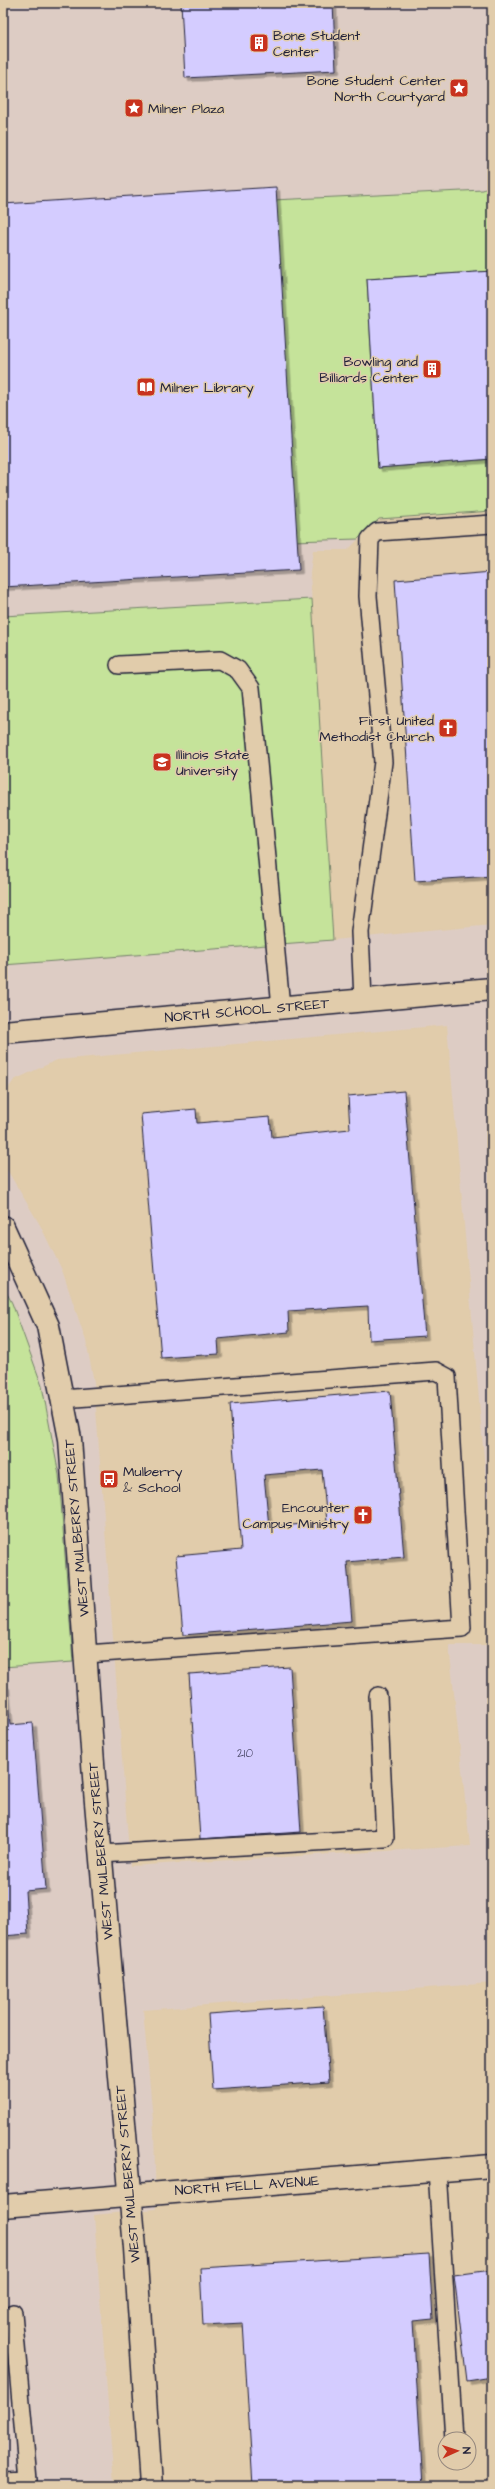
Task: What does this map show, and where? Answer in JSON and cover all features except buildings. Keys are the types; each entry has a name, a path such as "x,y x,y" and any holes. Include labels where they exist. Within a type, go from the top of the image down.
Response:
{"main road":[{"name":"NORTH SCHOOL STREET","path":"3,1032 492,989"},
{"name":"WEST MULBERRY STREET","path":"3,1227 48,1326 70,1439 100,1854 130,2194 151,2486"},
{"name":"NORTH FELL AVENUE","path":"3,2206 130,2194 492,2166"}],"lane":[{"path":"363,1000 360,932 383,762 368,596 370,538 377,532 492,524"},
{"path":"119,665 220,660 238,670 251,688 281,1007"},
{"path":"62,1399 436,1371 446,1377 462,1628 86,1654"},
{"path":"100,1854 385,1838 378,1696"},
{"path":"436,2170 453,2431"},
{"path":"3,2481 28,2480 13,2313"}],"shaded area":[{"name":"Illinois State University","path":"3,3 492,3 492,510 378,519 348,550 313,550 310,573 333,940 492,925 492,1552 447,1025 57,1060 14,1080 3,1096"},
{"path":"3,1163 40,1225 62,1270 86,1341 94,1382 130,1866 470,1846 449,1645 492,1645 492,1983 143,2010 154,2131 156,2209 94,2215 114,2486 3,2486"}],"green space":[{"path":"492,185 492,271 367,279 378,468 492,459 492,511 379,519 358,539 292,541 273,200 483,190"},
{"path":"312,599 333,940 3,965 3,616"},
{"path":"3,1286 12,1303 42,1386 59,1475 73,1662 3,1667"}],"place":[{"name":"Bone Student Center","path":"259,43"},
{"name":"Bone Student Center North Courtyard","path":"459,88"},
{"name":"Milner Plaza","path":"134,108"},
{"name":"Bowling and Billiards Center","path":"432,369"},
{"name":"Milner Library","path":"146,387"},
{"name":"First United Methodist Church","path":"448,728"},
{"name":"Illinois State University","path":"162,762"},
{"name":"Mulberry & School","path":"109,1479"},
{"name":"Encounter Campus Ministry","path":"363,1515"}]}
